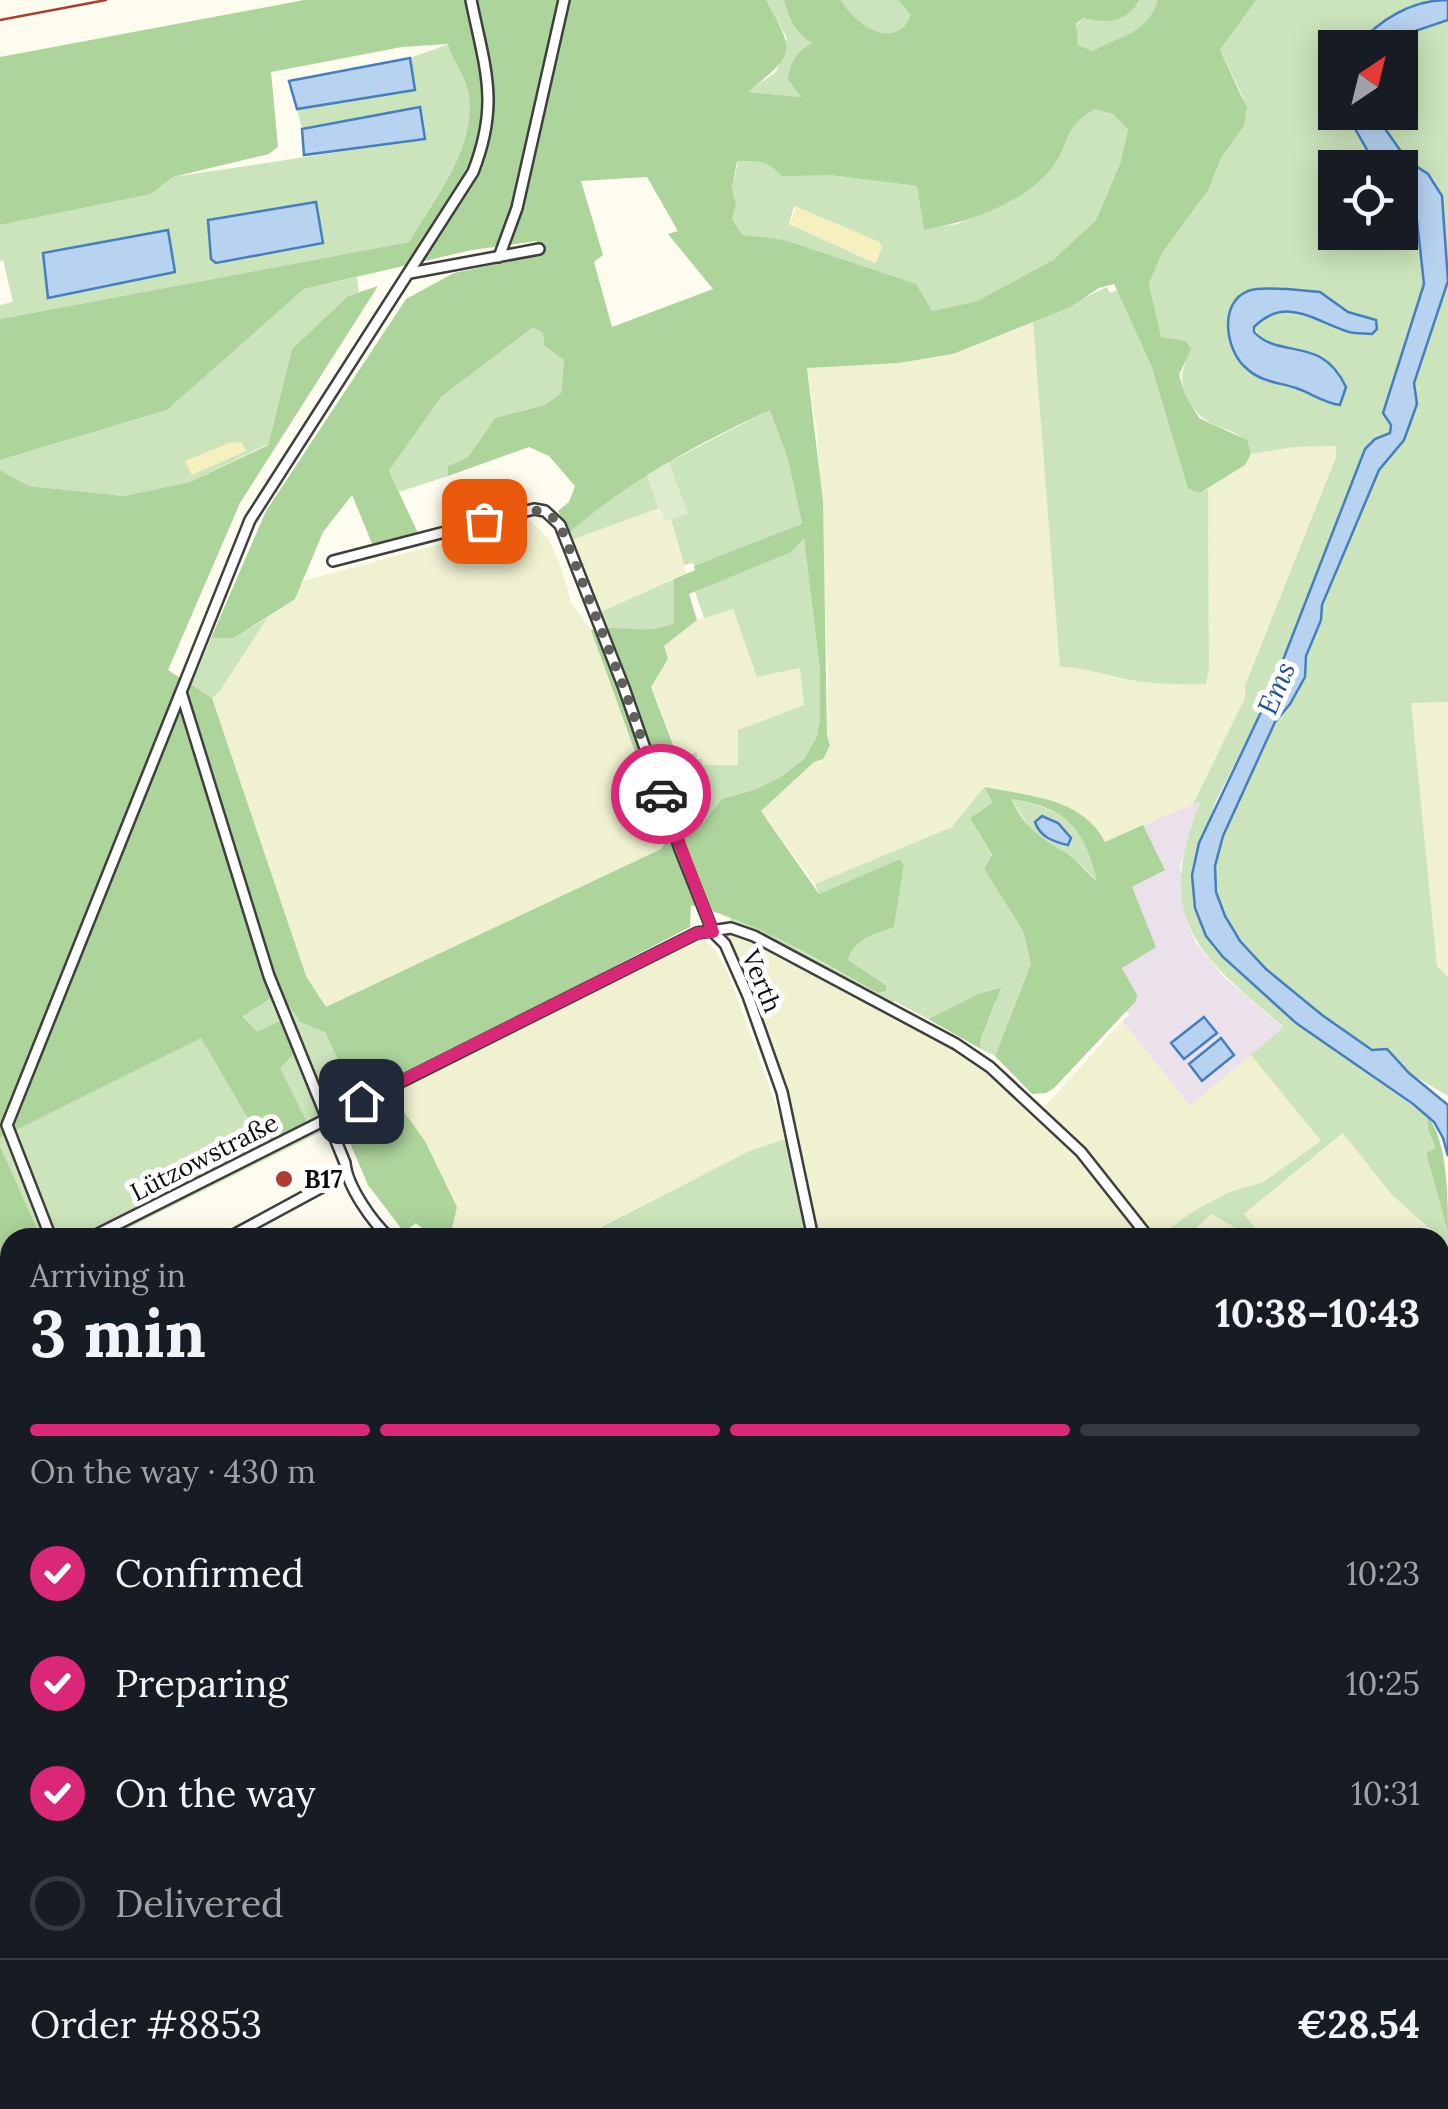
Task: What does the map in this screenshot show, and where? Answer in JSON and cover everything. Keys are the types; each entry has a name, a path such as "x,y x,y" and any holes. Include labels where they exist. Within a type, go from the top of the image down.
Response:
{"street":[{"path":"47,1228 7,1126 250,520 473,172 484,143 490,105 470,0"},
{"path":"498,257 517,208 564,0"},
{"path":"410,272 539,249"},
{"name":"Verth","path":"333,560 534,508 553,516 560,525 624,688 680,849 713,932 734,962 782,1092 811,1228"},
{"path":"181,692 269,976 345,1163 346,1174 380,1228"},
{"path":"713,932 730,928 754,936 974,1055 1081,1152 1141,1228"},
{"name":"Lützowstraße","path":"110,1228 697,933 713,932"},
{"path":"246,1228 346,1174"}],"shaded area":[{"path":"1202,800 1180,866 1188,925 1196,943 1224,977 1284,1028 1190,1106 1122,1021 1129,1015 1126,1010 1136,1001 1097,923 1105,841"}],"green space":[{"path":"304,0 473,0 478,9 478,0 766,0 782,32 786,52 775,69 748,92 801,97 788,79 789,72 795,58 812,43 794,25 784,0 841,0 855,18 885,33 904,26 911,15 898,0 1140,0 1122,17 1108,21 1083,18 1076,24 1078,45 1093,51 1140,27 1158,0 1256,0 1220,50 1247,108 1244,126 1221,158 1209,189 1162,253 1149,284 1161,337 1186,341 1191,349 1179,375 1185,394 1199,418 1247,440 1251,454 1245,465 1200,493 1188,489 1151,365 1114,284 1099,288 1070,307 953,354 899,363 807,368 823,502 830,745 823,759 814,762 761,811 819,894 900,859 904,864 894,927 860,942 848,960 886,985 886,991 878,993 764,932 691,905 690,927 390,1083 425,1141 457,1207 452,1228 422,1228 416,1223 401,1228 368,1185 341,1122 362,1111 365,1105 354,1094 325,1032 300,1022 280,992 243,1016 257,1032 281,1020 294,1053 280,1068 308,1124 265,1147 201,1038 0,1138 0,470 29,486 124,496 190,482 268,445 292,349 348,296 378,286 240,503 168,670 212,698 306,976 326,1007 661,849 667,840 591,630 643,630 674,623 674,579 695,570 694,566 802,524 787,456 770,410 665,464 569,533 558,511 569,502 575,486 549,456 529,447 448,476 448,466 468,457 495,418 545,405 561,393 564,360 544,346 543,333 533,327 441,397 389,471 418,533 373,546 352,495 323,532 295,599 234,638 211,638 266,511 406,299 454,273 540,255 543,248 536,241 472,250 304,289 167,410 0,460 0,319 409,242 451,173 466,135 468,90 448,44 402,47 271,72 278,147 269,154 173,177 151,194 0,225 0,57","holes":["1095,109 1113,114 1128,129 1120,164 1096,220 1053,260 977,301 932,311 916,284 784,240 743,235 732,219 737,162 751,161 767,164 782,176 829,175 917,186 924,230 957,222 1009,202 1038,182 1057,161 1071,130 1084,116","647,177 678,231 668,234 713,289 612,327 594,262 603,255 581,181","804,538 820,670 817,736 804,759 779,778 722,799 703,823 651,687 668,659 664,646 697,620 689,594 791,552"]},
{"path":"766,0 784,0 794,25 812,43 802,97 747,92 776,72 787,38"},
{"path":"841,0 898,0 911,15 894,32 874,31 855,18"},
{"path":"1140,0 1158,0 1140,27 1093,51 1078,45 1076,30 1083,18 1098,21"},
{"path":"1256,0 1434,0 1395,13 1376,30 1318,30 1318,130 1356,130 1367,150 1318,150 1318,250 1418,250 1418,230 1424,284 1386,405 1390,433 1375,439 1365,449 1271,691 1215,803 1192,875 1195,908 1206,936 1223,957 1296,1023 1428,1117 1428,1130 1437,1149 1426,1153 1447,1228 1429,1228 1391,1194 1343,1133 1244,1214 1255,1228 1235,1228 1211,1214 1196,1228 1170,1228 1229,1192 1263,1182 1321,1141 1251,1055 1284,1027 1227,978 1207,955 1192,931 1183,905 1181,876 1201,801 1193,804 1245,698 1245,686 1336,457 1336,446 1251,454 1240,437 1197,413 1182,381 1190,348 1185,341 1161,338 1149,284 1162,253 1209,189 1221,158 1244,126 1243,97 1220,50","holes":["1243,294 1333,301 1348,312 1361,332 1347,331 1309,314 1283,310 1254,327 1262,340 1311,352 1328,363 1311,396 1259,376 1242,365 1231,307"]},
{"path":"1448,20 1448,702 1411,703 1437,966 1448,977 1448,1096 1409,1073 1387,1049 1372,1050 1266,969 1240,941 1225,916 1216,892 1215,866 1223,836 1275,722 1305,677 1306,656 1321,620 1322,605 1379,470 1404,440 1417,404 1414,384 1445,292 1440,191 1432,178 1418,168 1418,150 1400,150 1386,130 1418,130 1419,30"},
{"path":"449,44 468,90 469,116 451,173 409,242 0,319 0,305 13,302 3,260 0,261 0,225 151,194 173,177 424,139 419,107 302,129 297,109 415,90 410,58","holes":["316,202 323,243 216,263 211,259","167,230 175,273 49,298 43,252"]},
{"path":"1095,108 1113,114 1128,128 1120,164 1096,220 1053,260 977,301 932,311 819,254 743,235 732,219 736,205 732,187 738,162 758,160 829,175 917,186 924,229 958,224 1050,170 1075,119","holes":["794,206 879,242 882,247 875,263 789,224"]},
{"path":"357,277 359,292 348,296 292,349 268,444 190,482 124,496 29,486 0,470 0,460 167,410 304,289"},
{"path":"1107,287 1110,293 1117,290 1151,365 1188,489 1200,493 1208,489 1206,684 1145,682 1060,667 1033,322"},
{"path":"1033,322 1061,667 1081,667 1127,679 1209,668 1208,489 1245,465 1251,454 1336,446 1336,457 1245,698 1193,804 1105,842 984,787 952,827 815,884 761,811 814,762 827,736 828,674 817,430 807,367 899,363 953,354"},
{"path":"533,326 543,332 544,346 564,360 561,393 545,405 495,418 468,457 448,466 448,476 399,492 389,471 441,397"},
{"path":"771,409 787,456 802,525 694,566 684,565 671,519 687,514 669,462"},
{"path":"669,462 688,514 664,521 647,475"},
{"path":"647,475 659,508 569,541 569,533 608,499"},
{"path":"659,508 664,521 671,519 686,573 598,613 569,541"},
{"path":"530,520 549,539 571,602 591,630 667,840 661,849 326,1007 306,976 212,698 268,617 294,599 303,581"},
{"path":"804,537 820,670 817,736 804,759 779,778 722,799 702,824 679,758 697,752 703,765 738,765 738,730 804,705 800,668 757,677 733,609 704,618 695,592"},
{"path":"674,579 674,623 654,632 603,627 598,613"},
{"path":"733,609 757,677 800,668 804,705 739,730 738,765 702,765 696,753 679,757 651,686 668,659 663,646 697,620"},
{"path":"268,617 220,691 212,698 191,685 211,638 234,638"},
{"path":"1448,702 1448,977 1437,966 1410,703"},
{"path":"984,787 994,801 970,818 992,856 984,869 1023,931 1031,964 995,1056 981,1049 980,1041 996,1002 978,994 928,1019 894,1001 889,1008 731,928 730,915 878,993 886,991 886,985 848,960 860,942 894,926 904,863 900,859 819,894 815,884 952,827"},
{"path":"984,787 1052,801 1083,816 1105,842 1143,825 1165,870 1132,887 1156,947 1122,968 1137,995 1136,1001 1046,1093 1032,1094 995,1056 1031,964 1023,931 984,869 992,855 970,818 993,802","holes":["1011,799 1060,815 1079,834 1097,881 1072,857 1035,832"]},
{"path":"1011,799 1044,808 1074,825 1087,842 1098,882 1070,855 1033,833"},
{"path":"722,928 731,928 956,1044 1042,1114 1122,1021 1190,1106 1251,1055 1322,1141 1263,1182 1229,1192 1170,1228 815,1228 786,1091 749,988"},
{"path":"705,941 714,948 728,973 788,1138 749,1151 598,1228 452,1228 457,1207 425,1141 392,1089 694,942"},
{"path":"1001,988 980,1041 981,1049 928,1019 978,994"},
{"path":"280,991 300,1022 325,1031 354,1094 365,1105 326,1135 319,1133 128,1228 37,1228 0,1146 0,1138 201,1037 265,1146 308,1124 280,1068 280,1020 257,1033 243,1015"},
{"path":"1428,1117 1443,1156 1448,1228 1426,1153 1436,1148 1428,1130"},
{"path":"1344,1133 1391,1194 1428,1228 1255,1228 1244,1214"},
{"path":"788,1138 806,1228 599,1228 749,1151"},
{"path":"0,1146 37,1228 0,1228"},
{"path":"1211,1214 1238,1228 1197,1228"}],"sand":[{"path":"794,206 879,242 882,247 876,263 789,224"},
{"path":"231,442 242,443 246,451 192,475 185,461"}],"water":[{"path":"1448,0 1448,20 1418,30 1373,30 1397,13"},
{"path":"410,58 415,90 297,109 289,81"},
{"path":"420,107 425,139 304,155 302,129"},
{"path":"1356,130 1386,130 1400,150 1367,150"},
{"name":"Ems","path":"1418,167 1428,174 1442,196 1448,281 1414,383 1417,404 1404,440 1379,470 1322,605 1321,620 1306,656 1305,677 1275,722 1223,836 1215,866 1216,892 1225,916 1240,941 1266,969 1372,1050 1387,1049 1448,1105 1448,1156 1434,1122 1296,1023 1223,957 1206,936 1195,908 1192,875 1199,843 1271,691 1365,449 1375,439 1390,433 1391,425 1383,413 1424,284 1418,230"},
{"path":"316,202 323,243 216,263 211,259 208,220"},
{"path":"168,230 175,272 48,298 43,253"},
{"path":"1252,290 1320,292 1348,312 1376,320 1377,329 1372,334 1349,332 1289,312 1277,313 1254,327 1254,332 1264,340 1325,360 1346,387 1340,405 1257,376 1233,350 1229,316 1238,297"},
{"path":"1042,816 1058,823 1071,838 1068,845 1040,832 1035,822"},
{"path":"1204,1017 1217,1033 1184,1059 1171,1043"},
{"path":"1221,1038 1234,1055 1202,1081 1189,1064"}],"railway":[{"path":"0,20 106,0"}],"way so far":[{"path":"484,521 534,508 553,516 560,525 661,794"}],"place":[{"name":"B17","path":"284,1179"}],"route":[{"path":"361,1101 697,933 713,932 661,794"}]}
